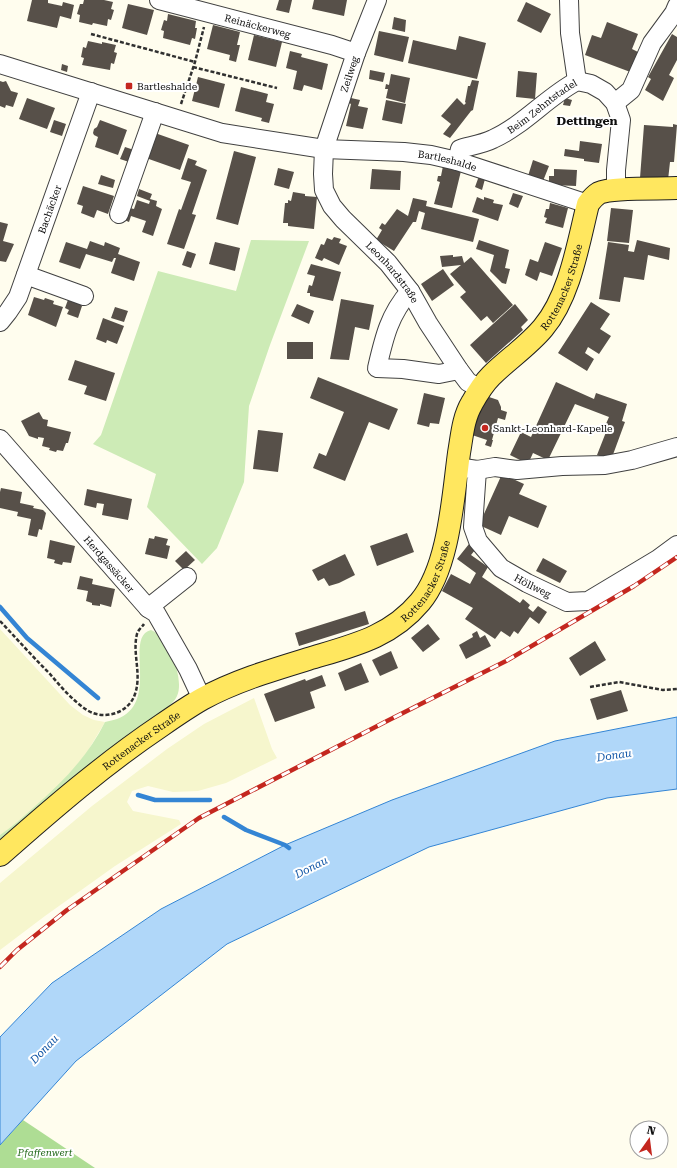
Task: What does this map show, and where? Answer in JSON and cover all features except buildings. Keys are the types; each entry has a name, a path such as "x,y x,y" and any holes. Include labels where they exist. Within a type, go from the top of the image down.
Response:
{"main road":[{"path":"588,204 593,197 600,192 677,188"},
{"name":"Rottenacker Straße","path":"0,855 102,768 135,743 202,699 239,682 365,642 393,628 420,602 437,573 467,468 464,424 471,404 489,377 530,342 545,326 560,302 568,283 588,204"}],"street":[{"name":"Reinäckerweg","path":"159,0 332,45 356,53"},
{"name":"Zeilweg","path":"324,149 356,53 376,0"},
{"path":"569,0 570,33 577,81"},
{"path":"615,103 631,90 652,43 674,13 677,6"},
{"name":"Bartleshalde","path":"0,64 222,133 324,149 404,152 431,155 457,161 588,204"},
{"name":"Beim Zehntstadel","path":"457,161 460,149 493,139 520,122 561,89 577,81 591,84 605,92 615,103 621,120 616,190"},
{"name":"Bachäcker","path":"0,322 18,297 91,92"},
{"path":"119,214 155,112"},
{"name":"Leonhardstraße","path":"324,149 324,190 332,206 343,220 388,263 410,291 428,323 459,370 468,382 481,390"},
{"path":"26,275 84,296"},
{"path":"410,291 400,302 387,328 377,368 403,369 439,374 459,370"},
{"name":"Herdgassäcker","path":"0,439 152,610 188,669 202,699"},
{"path":"467,468 495,467 518,470 562,466 605,466 677,447"},
{"name":"Höllweg","path":"467,468 473,527 478,542 501,568 527,583 567,602 588,601 677,546"},
{"path":"152,610 187,577"}],"path":[{"path":"177,119 195,62 207,12"},
{"path":"91,34 195,62"},
{"path":"193,68 277,88"},
{"path":"0,621 70,696 88,711 101,715 115,713 126,708 135,696 138,681 136,648 137,633 152,610"},
{"path":"590,687 619,682 662,690 677,689"}],"green space":[{"path":"251,240 309,241 249,406 244,482 217,548 202,564 147,507 156,474 93,444 101,435 158,271 236,291"},
{"path":"0,629 70,705 83,715 94,720 105,722 86,754 69,774 52,792 10,829 0,835"},
{"path":"151,630 163,640 169,649 177,669 179,689 177,696 171,705 103,753 0,843 0,835 44,799 74,768 91,746 105,722 117,719 130,711 137,699 140,685 140,644 143,635"},
{"path":"254,698 272,749 277,758 226,783 198,791 173,792 148,786 132,791 127,802 133,811 179,820 181,824 115,866 0,950 0,883 92,806 167,749 204,724"},
{"name":"Pfaffenwert","path":"23,1120 95,1168 0,1168 0,1145"}],"water":[{"name":"Donau","path":"677,717 677,789 607,798 429,847 227,944 76,1061 0,1145 0,1037 52,983 161,909 285,845 392,800 555,741"}],"waterway":[{"path":"0,607 27,638 98,698"},
{"path":"138,795 155,800 210,800"},
{"path":"224,817 246,830 285,845 289,848"}],"railway":[{"path":"0,967 17,950 67,910 199,818 506,661 634,586 677,557"}],"place":[{"name":"Bartleshalde","path":"129,86"},
{"name":"Sankt-Leonhard-Kapelle","path":"485,428"}],"district":[{"name":"Dettingen","path":"587,121"}]}
